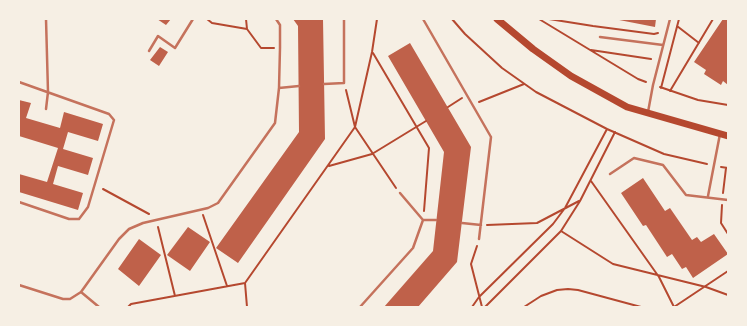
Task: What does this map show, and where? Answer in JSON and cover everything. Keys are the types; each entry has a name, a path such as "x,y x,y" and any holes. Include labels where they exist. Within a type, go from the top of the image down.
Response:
{"main road":[{"path":"497,19 533,50 571,76 627,107 728,136"}],"lane":[{"path":"46,19 48,92 46,109"},
{"path":"149,51 158,36 175,48 193,19"},
{"path":"19,285 63,299 70,299 81,292 119,239 129,229 157,220 201,210 218,203 275,123 279,88 280,48 280,24 276,19"},
{"path":"324,84 344,83 344,19"},
{"path":"423,19 491,137 479,239"},
{"path":"648,114 653,85 670,19"},
{"path":"600,37 663,45"},
{"path":"19,82 109,114 114,120 88,208 79,219 69,219 19,202"},
{"path":"279,88 299,86"},
{"path":"708,196 720,134"},
{"path":"610,174 634,158 663,165 686,195 708,196 728,200"},
{"path":"400,193 423,220 436,220"},
{"path":"360,307 413,248 423,220"},
{"path":"462,223 481,225"},
{"path":"81,292 98,307"}],"path":[{"path":"207,19 212,23 247,29"},
{"path":"212,23 214,19"},
{"path":"246,19 247,29 261,48 280,48"},
{"path":"247,307 245,283 355,127 372,52 377,19"},
{"path":"452,19 465,34 502,68 536,92 607,129 664,154 713,166 728,168"},
{"path":"539,19 638,79 698,100 728,104"},
{"path":"549,19 654,34 659,32"},
{"path":"661,88 679,19"},
{"path":"670,91 713,19"},
{"path":"678,26 700,43"},
{"path":"588,50 651,59"},
{"path":"372,52 429,148 423,220"},
{"path":"344,83 355,127 400,193"},
{"path":"473,105 524,84"},
{"path":"448,107 467,95"},
{"path":"327,166 372,154 426,121"},
{"path":"472,307 479,297 552,224 565,208 607,129"},
{"path":"485,307 561,231 591,181 615,132"},
{"path":"591,181 659,277 674,307 728,271"},
{"path":"103,189 142,209"},
{"path":"481,225 537,223 580,201"},
{"path":"201,210 227,286"},
{"path":"157,220 175,296"},
{"path":"561,231 613,264 659,277 706,287 728,295"},
{"path":"479,239 471,264 482,307"},
{"path":"128,307 131,304 245,283"},
{"path":"524,307 541,296 557,290 568,289 578,290 641,307"}],"building":[{"path":"157,19 171,19 166,25"},
{"path":"293,19 323,19 325,139 238,263 216,248 299,132 298,26"},
{"path":"614,19 656,19 655,27"},
{"path":"723,19 728,19 728,85 723,81 721,85 704,74 706,70 694,62"},
{"path":"410,43 471,147 457,262 418,307 384,307 433,251 444,152 388,56"},
{"path":"160,47 168,52 159,66 150,60"},
{"path":"19,100 31,103 26,118 60,128 64,112 103,124 98,141 68,132 63,149 93,158 88,175 58,166 53,184 83,193 78,210 19,192 19,174 47,182 58,148 19,136"},
{"path":"643,178 665,211 670,208 692,240 697,237 701,242 714,234 728,254 693,278 686,267 682,269 672,254 667,257 646,225 643,226 621,193"},
{"path":"188,227 210,242 190,271 167,255"},
{"path":"139,239 161,255 139,286 118,269"}]}
